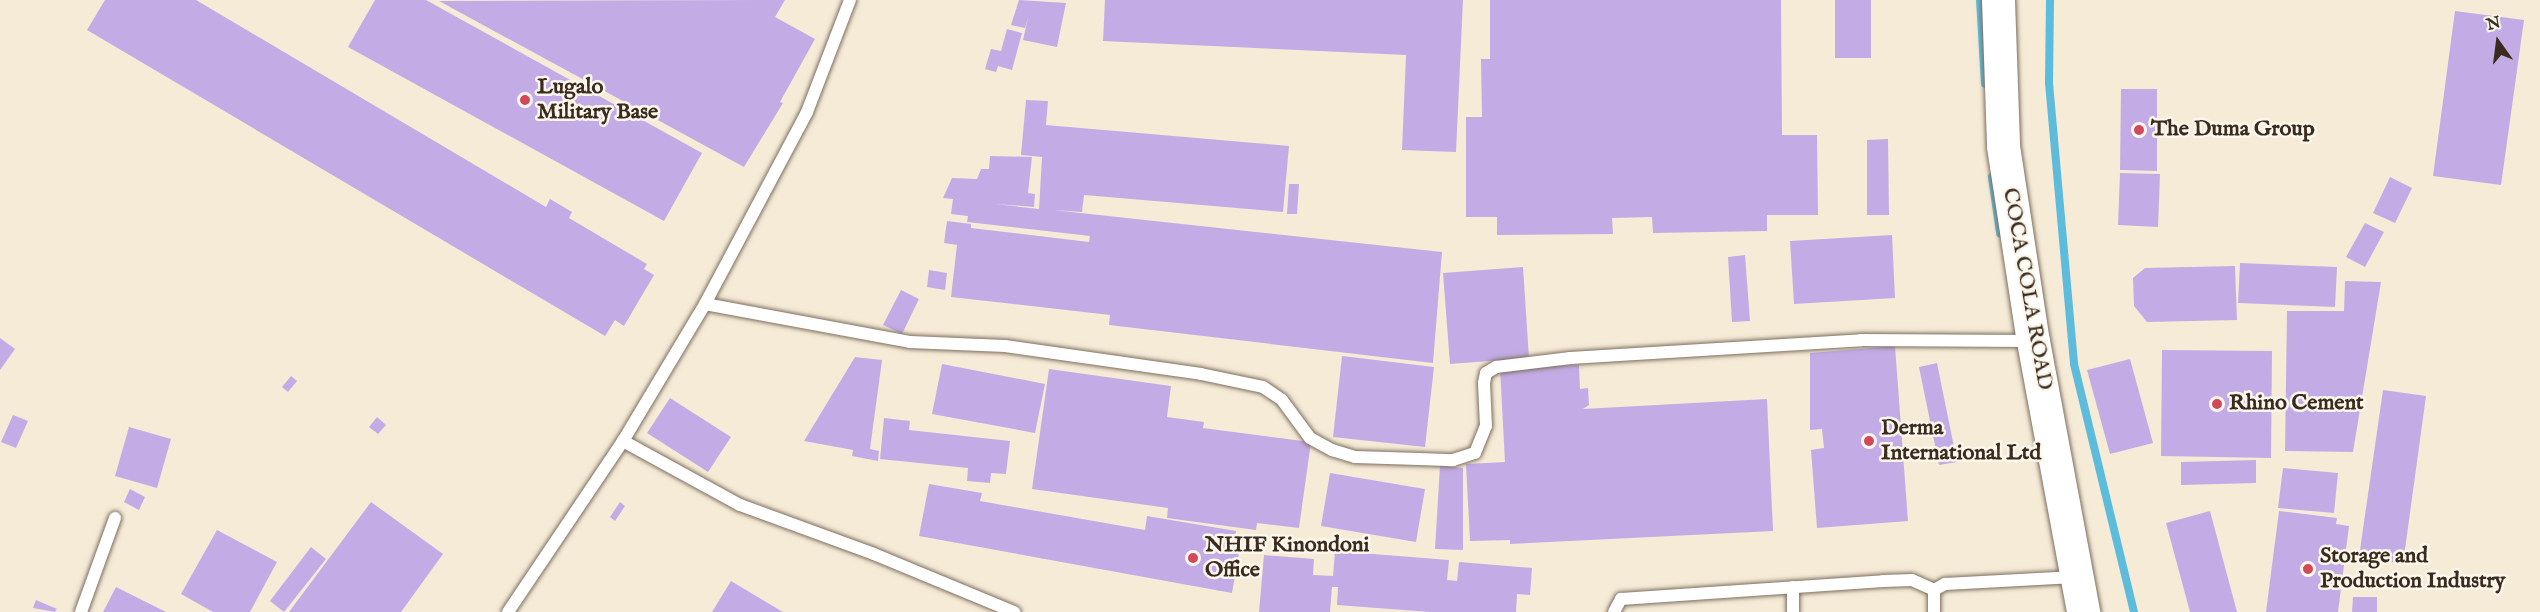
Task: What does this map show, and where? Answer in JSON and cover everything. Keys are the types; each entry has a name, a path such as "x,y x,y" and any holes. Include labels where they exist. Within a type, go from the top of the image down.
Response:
{"main road":[{"name":"COCA COLA ROAD","path":"1998,0 2003,146 2033,341 2083,612"}],"lane":[{"path":"508,612 623,441 705,304 807,112 849,0"},
{"path":"705,304 910,342 1005,346 1253,385 1282,400 1310,438 1332,450 1355,457 1453,460 1475,453 1486,426 1484,384 1486,373 1496,367 1570,358 1861,340 2033,341"},
{"path":"623,441 740,505 874,554 1014,612"},
{"path":"81,612 115,518"},
{"path":"1935,590 1945,584 2078,576"},
{"path":"1614,612 1621,600 1793,587 1912,580 1935,590"},
{"path":"1793,587 1793,612"},
{"path":"1934,612 1935,590"}],"building":[{"path":"105,0 196,0 546,207 550,199 572,212 569,218 647,264 644,269 654,275 624,326 615,320 605,336 87,30"},
{"name":"Lugalo Military Base","path":"375,0 426,0 702,153 664,221 348,47"},
{"path":"785,0 775,17 815,39 780,102 783,103 744,167 439,1"},
{"path":"1019,0 1066,3 1057,47 1023,40 1028,18 1025,28 1011,25"},
{"path":"1105,0 1463,0 1456,152 1402,150 1406,55 1103,41"},
{"path":"1490,0 1781,0 1782,135 1817,135 1818,215 1767,215 1767,231 1653,233 1652,217 1612,218 1613,234 1497,235 1497,217 1466,217 1466,117 1482,117 1481,59 1490,59"},
{"path":"1835,0 1871,0 1871,58 1835,58"},
{"path":"2455,11 2524,20 2501,185 2433,176"},
{"path":"1007,29 1022,33 1012,70 998,66 996,72 985,69 991,49 1001,51"},
{"name":"The Duma Group","path":"2121,89 2157,89 2157,171 2120,170"},
{"path":"1026,100 1048,101 1046,125 1289,146 1283,212 1084,195 1082,212 1053,210 1442,252 1433,363 1109,325 1110,315 951,297 957,245 944,243 947,221 971,224 971,228 1089,242 1090,236 967,222 968,216 951,214 953,199 943,198 952,178 977,179 981,169 989,169 990,156 1032,157 1028,193 1035,194 1034,207 995,204 1039,209 1042,157 1021,155"},
{"path":"1888,139 1889,215 1867,215 1867,140"},
{"path":"2120,173 2160,174 2158,227 2118,225"},
{"path":"2390,177 2412,188 2395,223 2373,213"},
{"path":"1289,184 1299,184 1297,214 1287,214"},
{"path":"2365,223 2384,232 2365,267 2346,257"},
{"path":"1892,235 1895,298 1794,304 1790,241"},
{"path":"1745,255 1750,321 1732,322 1728,257"},
{"path":"2240,263 2337,267 2335,307 2238,303"},
{"path":"2235,266 2237,320 2147,322 2134,306 2133,278 2145,268"},
{"path":"1523,267 1529,358 1450,364 1443,273"},
{"path":"929,270 947,273 945,290 927,287"},
{"path":"2345,281 2381,282 2353,452 2285,451 2287,311 2344,311"},
{"path":"901,290 919,299 902,334 883,325"},
{"path":"0,338 15,349 0,370"},
{"path":"1895,346 1908,521 1817,528 1811,450 1824,448 1822,429 1810,430 1810,353"},
{"name":"Rhino Cement","path":"2162,350 2272,351 2271,458 2161,456"},
{"path":"1342,356 1434,367 1425,447 1333,437"},
{"path":"855,357 882,360 870,449 879,451 878,461 852,456 853,450 804,441"},
{"path":"2130,359 2153,443 2110,454 2087,370"},
{"path":"1937,363 1957,462 1939,465 1919,367"},
{"path":"942,364 1045,384 1035,433 932,414"},
{"path":"1579,365 1580,389 1588,388 1589,405 1583,409 1767,399 1773,531 1510,544 1510,540 1470,541 1466,464 1505,462 1500,368"},
{"path":"1049,369 1171,386 1167,417 1204,422 1203,428 1311,442 1299,528 1257,523 1256,530 1167,518 1168,508 1032,489"},
{"path":"291,376 297,381 288,392 282,387"},
{"path":"2383,390 2426,396 2403,564 2359,557"},
{"path":"670,398 731,437 708,472 647,433"},
{"path":"13,415 28,421 16,448 1,442"},
{"path":"377,417 386,425 378,434 369,427"},
{"path":"884,418 910,421 909,430 1010,441 1006,474 991,473 990,483 967,481 968,468 880,459"},
{"path":"129,427 171,439 157,488 115,476"},
{"path":"2256,460 2256,483 2181,485 2181,462"},
{"path":"1440,466 1463,468 1463,550 1435,549"},
{"path":"2283,468 2338,473 2334,513 2278,508"},
{"path":"1330,473 1425,489 1416,542 1321,526"},
{"path":"929,484 982,493 980,501 1145,530 1147,516 1236,531 1234,546 1240,547 1232,593 919,536"},
{"path":"130,489 145,497 139,510 124,502"},
{"path":"371,502 443,554 401,612 289,612"},
{"path":"620,502 625,506 615,521 610,517"},
{"path":"2210,511 2237,612 2190,612 2166,523"},
{"name":"Storage and Production Industry","path":"2279,511 2337,518 2336,524 2349,526 2338,612 2266,612"},
{"path":"217,530 277,562 250,612 213,612 181,594"},
{"path":"311,547 326,559 284,612 270,601"},
{"path":"1335,551 1449,560 1447,580 1457,581 1459,562 1532,568 1530,595 1517,594 1516,612 1430,612 1337,605 1338,587 1332,587 1330,612 1259,612 1264,555 1314,559 1313,575 1333,576"},
{"path":"731,581 783,612 712,612"},
{"path":"116,587 166,612 103,612"},
{"path":"2353,597 2377,597 2377,612 2352,612"},
{"path":"36,600 57,609 55,612 33,608"}],"waterway":[{"path":"1980,0 1985,84"},
{"path":"2050,0 2049,83 2074,364 2134,612"},
{"path":"1992,177 2000,233"}],"place":[{"name":"Lugalo Military Base","path":"525,100"},
{"name":"The Duma Group","path":"2139,130"},
{"name":"Rhino Cement","path":"2217,404"},
{"name":"Derma International Ltd","path":"1869,441"},
{"name":"NHIF Kinondoni Office","path":"1193,558"},
{"name":"Storage and Production Industry","path":"2308,569"}]}
